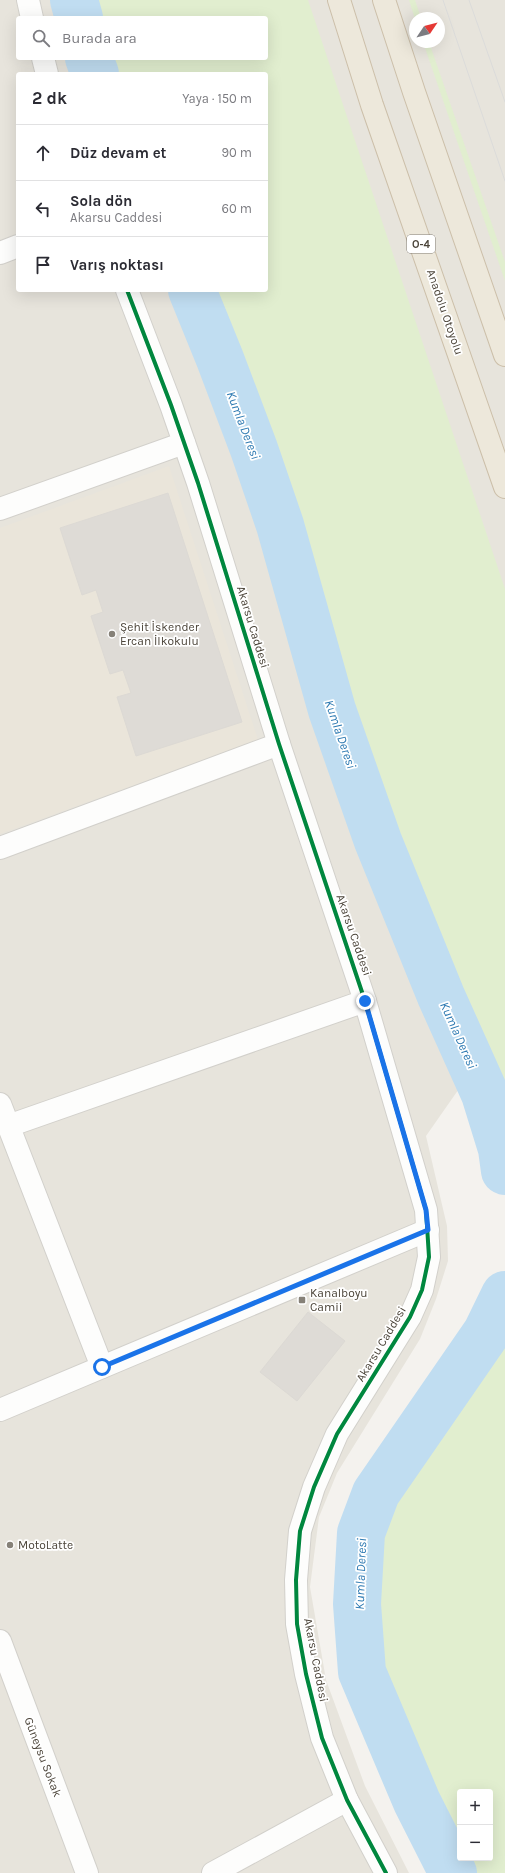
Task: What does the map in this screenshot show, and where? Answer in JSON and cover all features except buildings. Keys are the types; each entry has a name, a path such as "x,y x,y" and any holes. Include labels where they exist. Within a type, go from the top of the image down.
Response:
{"highway":[{"name":"Anadolu Otoyolu","path":"339,0 372,105 505,487"},
{"path":"384,0 414,92 505,355"}],"street":[{"path":"28,0 32,16"},
{"path":"44,60 46,72"},
{"path":"0,253 16,247"},
{"name":"Akarsu Caddesi","path":"128,292 184,443 279,744 365,1001 426,1210 429,1257 422,1290 413,1310 337,1434 314,1487 300,1531 296,1580 297,1624 306,1674 322,1738 347,1800 386,1873"},
{"path":"0,509 184,443"},
{"path":"0,848 279,744"},
{"path":"8,1126 365,1001"},
{"path":"0,1104 102,1367"},
{"path":"0,1410 428,1230"},
{"name":"Güneysu Sokak","path":"0,1641 87,1873"},
{"path":"213,1873 347,1800"}],"shaded area":[{"path":"0,0 505,0 505,1023 426,1136 447,1226 448,1261 436,1299 420,1339 337,1473 319,1517 310,1587 326,1680 365,1786 409,1873 0,1873"},
{"name":"Şehit İskender Ercan İlkokulu","path":"169,466 258,740 0,834 0,528"}],"green space":[{"path":"89,0 308,0 505,589 505,1108 498,1078 485,1052 393,832 306,559 241,379 206,292 268,292 268,72 108,72 104,60 268,60 268,16 92,16"},
{"path":"409,0 415,0 419,12 413,12"},
{"path":"425,48 431,48 505,262 505,281"},
{"path":"505,1325 505,1873 471,1873 464,1861 493,1861 493,1789 457,1789 457,1849 434,1808 374,1668 372,1543 388,1503 499,1340"}],"waterway":[{"name":"Kumla Deresi","path":"74,0 78,16"},
{"name":"Kumla Deresi","path":"90,60 94,72"},
{"name":"Kumla Deresi","path":"193,292 254,449 280,525 332,710 378,841 441,996 485,1094 502,1149 505,1171"},
{"name":"Kumla Deresi","path":"453,1873 417,1802 362,1672 357,1604 361,1533 376,1493 487,1332 505,1295"}],"tram line":[{"path":"443,0 505,181"},
{"path":"469,0 505,102"}],"cycle path":[{"path":"128,292 171,405 198,483 279,744 365,1001 426,1210 429,1257 422,1290 410,1317 337,1434 314,1487 300,1531 296,1580 297,1624 306,1674 322,1738 347,1800 386,1873"}],"place":[{"name":"Şehit İskender Ercan İlkokulu","path":"112,634"},
{"name":"Kanalboyu Camii","path":"302,1300"},
{"name":"MotoLatte","path":"10,1545"}],"route":[{"path":"102,1367 428,1230 426,1210 365,1001"}]}
